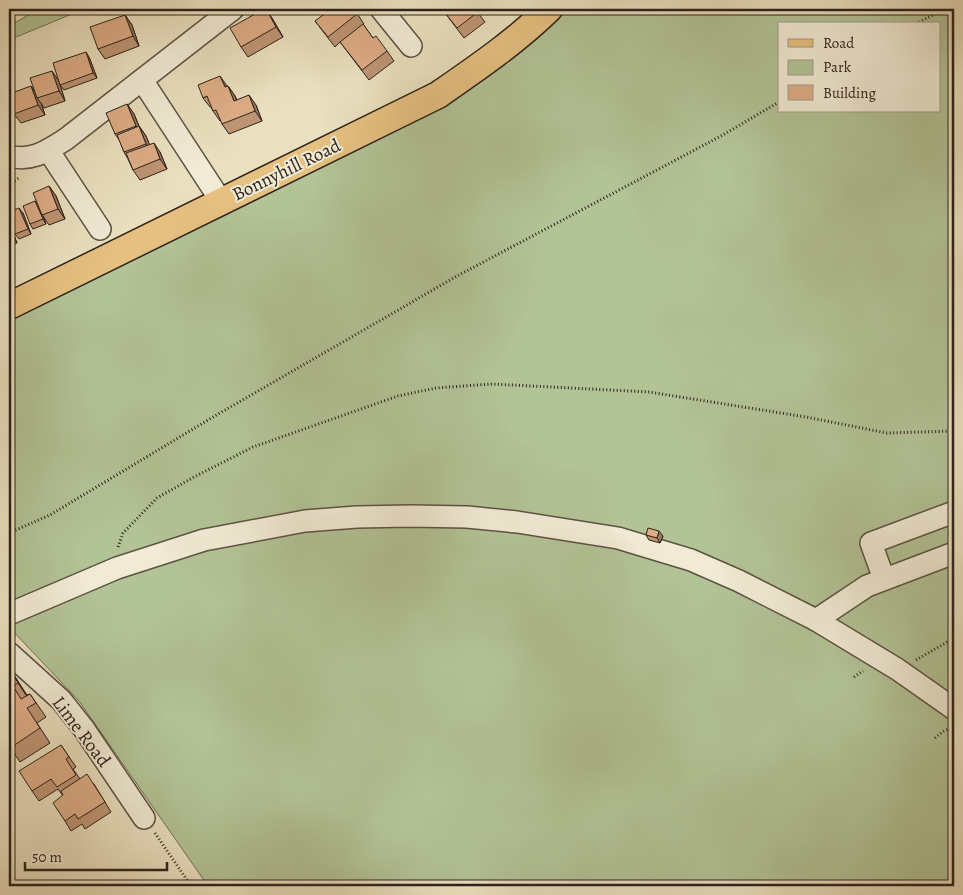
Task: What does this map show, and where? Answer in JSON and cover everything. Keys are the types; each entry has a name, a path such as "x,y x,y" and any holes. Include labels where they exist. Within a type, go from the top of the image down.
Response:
{"main road":[{"name":"Bonnyhill Road","path":"9,306 438,95 491,58 532,26 549,9"}],"street":[{"path":"9,156 18,158 40,155 66,139 233,9"},
{"path":"381,9 410,46"},
{"path":"142,80 221,201"},
{"path":"48,150 100,228"},
{"path":"884,580 871,543 954,512"},
{"path":"9,614 115,568 204,540 305,521 357,517 411,516 467,517 517,522 618,538 691,560 740,581 816,620 897,669 954,709"},
{"path":"816,620 868,586 954,553"},
{"name":"Lime Road","path":"11,659 62,700 84,729 144,818"}],"path":[{"path":"920,22 944,9"},
{"path":"9,533 50,515 208,420 457,276 712,140 778,103"},
{"path":"115,568 114,556 123,534 157,498 194,477 262,443 398,396 436,388 492,384 649,392 806,417 886,433 954,431"},
{"path":"935,738 942,732 954,727"},
{"path":"144,818 192,886"}],"green space":[{"path":"39,9 84,9 9,40 9,26"},
{"path":"566,9 954,9 954,886 208,886 79,701 9,627 9,319 430,113 503,65"}],"building":[{"path":"266,9 276,27 241,47 230,28"},
{"path":"331,9 354,9 357,14 328,37 315,21"},
{"path":"442,9 475,9 478,12 457,28"},
{"path":"125,15 133,36 98,49 90,27"},
{"path":"363,24 373,38 376,36 387,51 362,70 340,42"},
{"path":"86,52 93,73 60,85 53,63"},
{"path":"52,71 59,91 37,98 30,78"},
{"path":"220,76 225,87 228,86 234,101 249,95 255,111 222,124 216,110 213,111 207,96 203,98 198,85"},
{"path":"31,86 38,105 14,114 9,94"},
{"path":"127,104 136,126 115,134 106,113"},
{"path":"139,126 146,144 124,152 117,135"},
{"path":"154,143 160,159 133,170 126,153"},
{"path":"49,186 58,209 42,215 33,193"},
{"path":"35,201 43,219 30,224 23,206"},
{"path":"19,208 28,229 15,234 9,218 9,212"},
{"path":"648,528 659,531 657,538 646,535"},
{"path":"9,668 18,683 13,686 21,699 30,694 36,703 27,708 40,728 10,748 9,746"},
{"path":"61,745 69,757 66,759 76,775 57,787 51,779 32,791 19,771"},
{"path":"87,774 105,802 78,819 75,814 65,821 53,803 63,795 61,791"}]}
